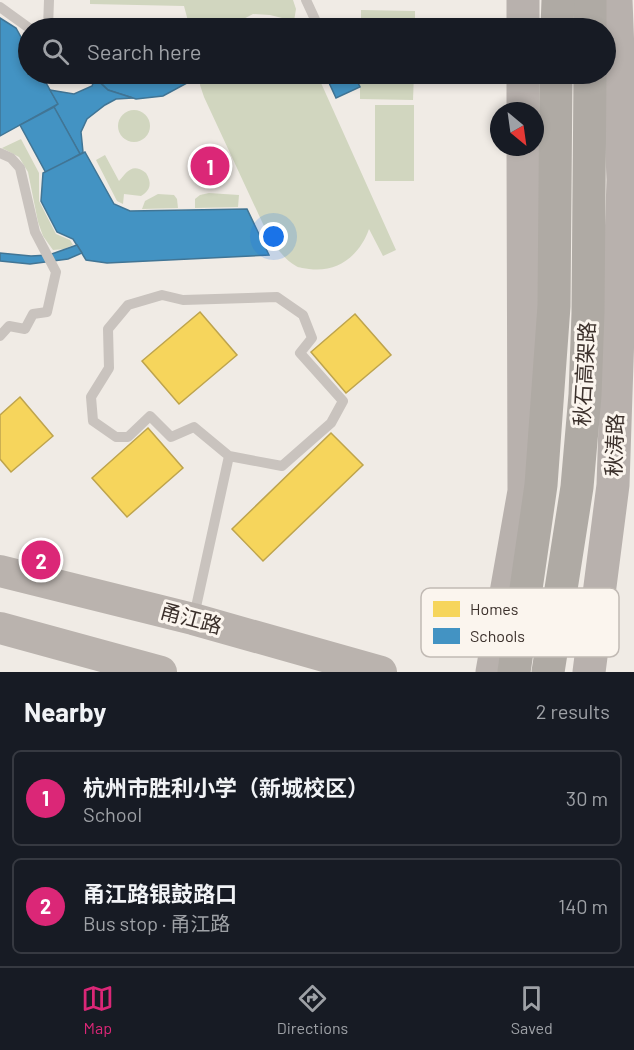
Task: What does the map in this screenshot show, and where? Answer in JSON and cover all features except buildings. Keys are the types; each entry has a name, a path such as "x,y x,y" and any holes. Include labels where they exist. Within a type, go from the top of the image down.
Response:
{"highway":[{"path":"557,18 558,0"},
{"path":"590,0 590,18"},
{"name":"秋石高架路","path":"526,588 541,486 554,306 556,84"},
{"name":"秋石高架路","path":"561,588 577,487 585,395 590,84"},
{"name":"秋石高架路","path":"514,672 516,657"},
{"name":"秋石高架路","path":"548,672 550,657"}],"main road":[{"path":"523,0 523,18"},
{"name":"秋涛路","path":"600,588 613,485 624,180 616,0"},
{"path":"523,84 523,102"},
{"path":"507,588 524,491 523,156"},
{"name":"甬江路","path":"0,571 193,619 381,672"},
{"path":"0,628 161,672"},
{"path":"492,672 495,657"},
{"name":"秋涛路","path":"589,672 591,657"}],"lane":[{"path":"48,18 49,0"},
{"path":"306,0 314,18"},
{"path":"0,7 18,20"},
{"path":"0,153 11,158 20,168 35,232 56,272 47,312 33,314 25,329 9,326 0,336"},
{"path":"162,295 183,300 277,297 303,315 312,338 300,353 343,401 331,423 282,466 229,456 194,427 171,437 150,416 128,437 116,437 93,421 91,397 109,368 108,329 128,305 162,295"},
{"path":"193,619 229,456"}],"green space":[{"path":"90,0 293,0 296,9 294,18 253,14 245,18 187,18 184,6 90,4"},
{"path":"361,10 415,11 415,18 361,18"},
{"path":"321,84 396,250 383,256 369,229 354,254 338,265 309,269 297,267 288,261 270,239 200,85"},
{"path":"360,84 414,84 413,100 360,99"},
{"path":"375,105 414,105 414,181 375,181"},
{"path":"134,110 145,115 150,126 145,137 134,142 123,137 118,126 123,115"},
{"path":"21,139 39,173 39,201 56,234 70,240 73,245 64,249 53,250 43,236 28,172 19,157 2,148"},
{"path":"105,155 119,181 127,172 137,168 146,173 150,183 149,189 141,196 124,194 123,204 117,201 96,160"},
{"path":"209,193 239,195 238,207 195,208 195,199"},
{"path":"158,194 174,195 178,208 142,209 145,201"}],"place":[{"name":"杭州市胜利小学（新城校区）","path":"210,166"},
{"name":"甬江路银鼓路口","path":"41,560"}]}
